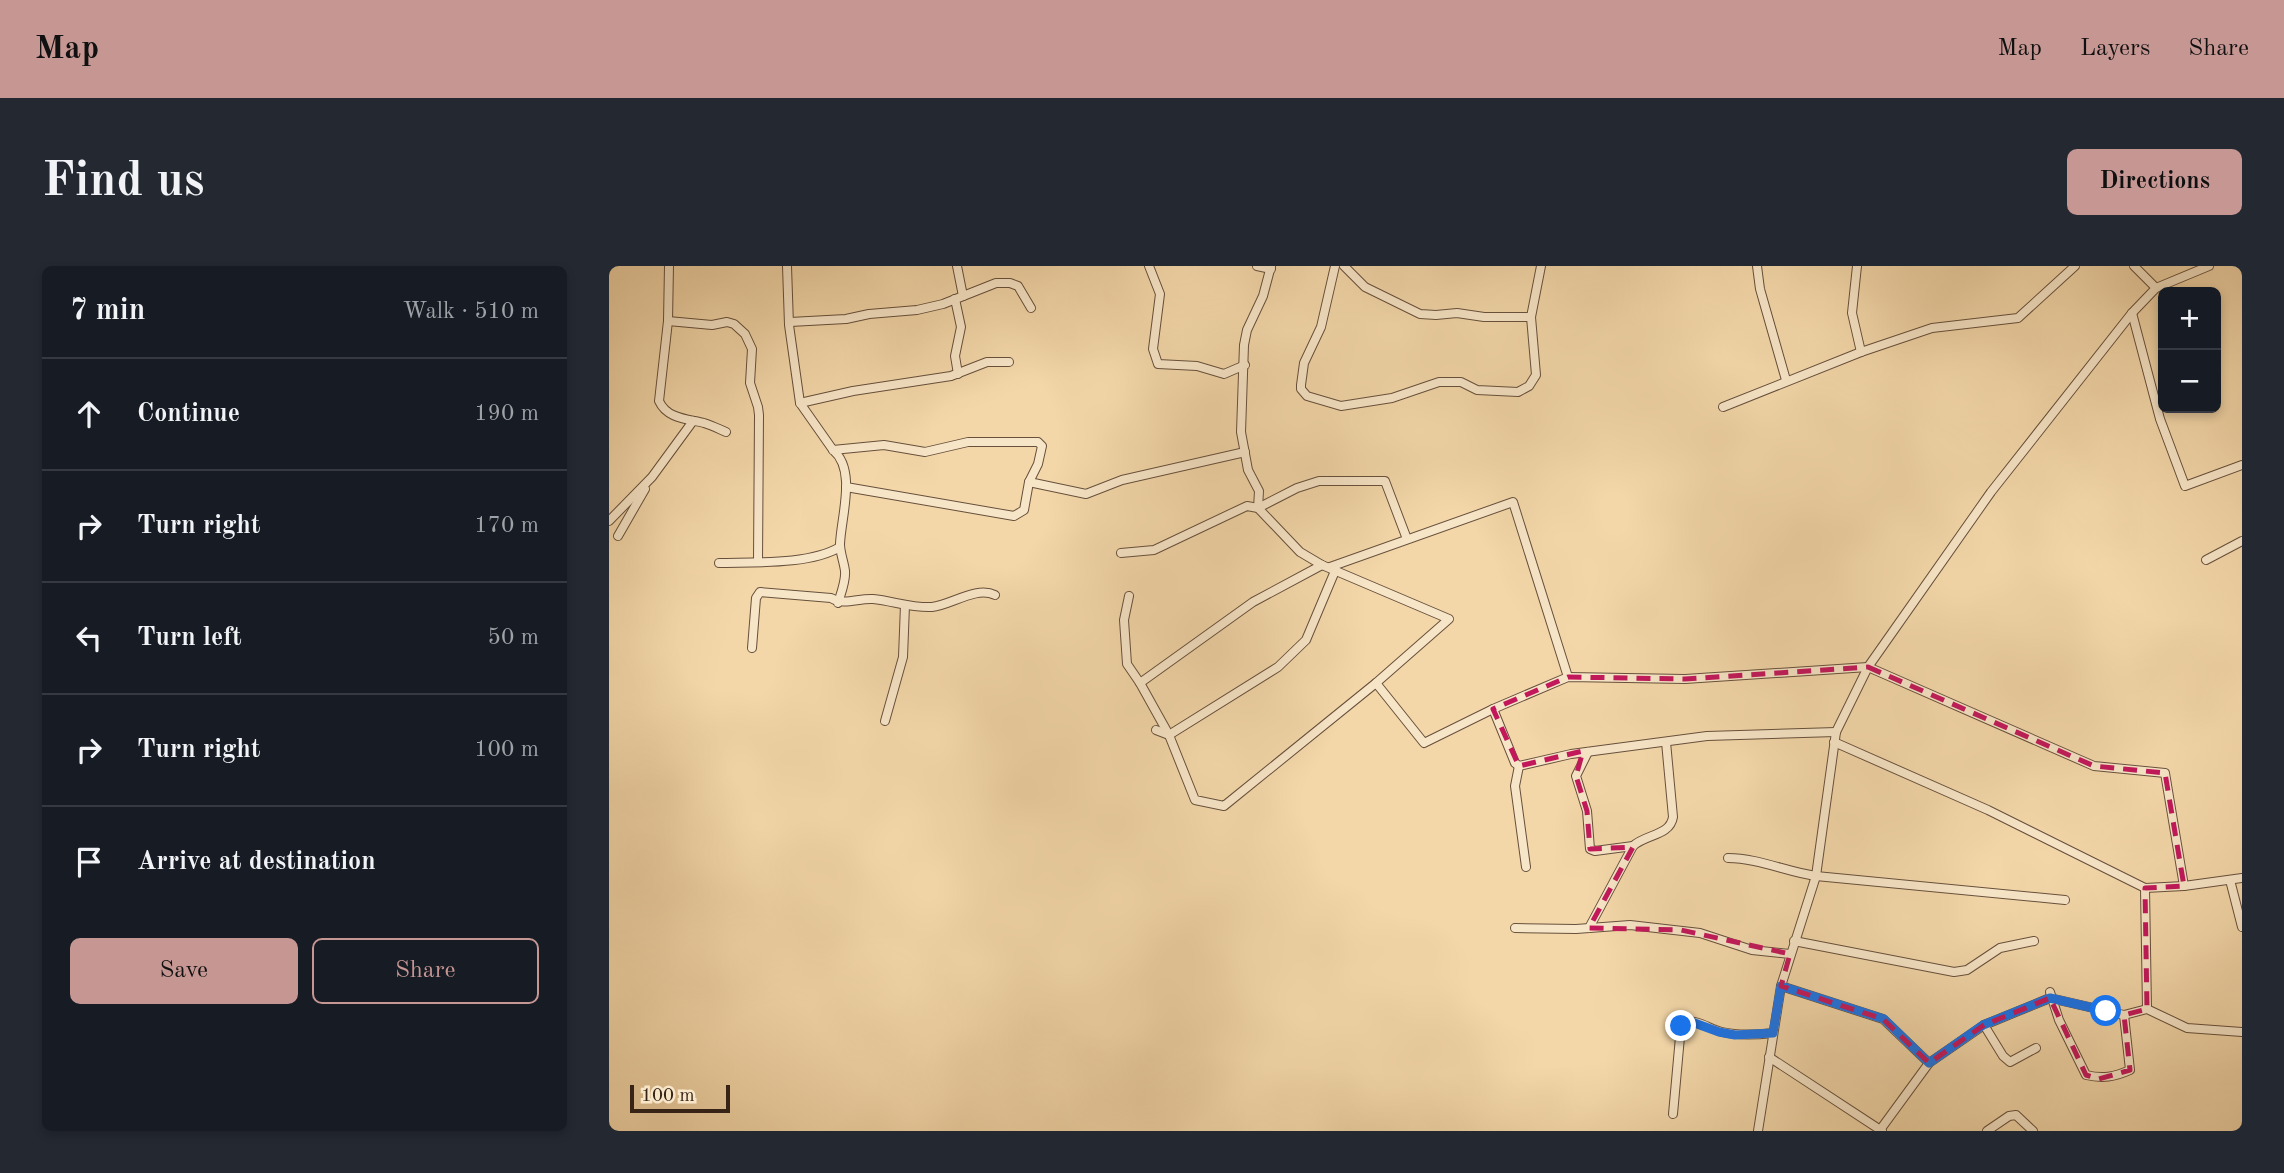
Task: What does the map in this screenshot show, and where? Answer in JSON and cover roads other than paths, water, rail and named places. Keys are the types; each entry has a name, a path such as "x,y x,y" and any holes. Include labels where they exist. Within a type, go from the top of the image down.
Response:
{"street":[{"path":"669,266 668,321 659,401 670,414 726,432"},
{"path":"787,266 790,321 800,403 843,464 846,487 840,547 845,573 838,603"},
{"path":"957,266 961,327 955,356 958,374"},
{"path":"1149,266 1160,294 1153,349 1158,364 1197,366 1224,374 1245,365"},
{"path":"1257,266 1271,268 1263,296 1247,330 1241,432 1248,470 1259,491 1258,508"},
{"path":"1335,266 1323,320 1304,363 1301,389 1307,396 1341,406 1392,398 1439,382 1461,382 1477,390 1518,392 1529,386 1536,375 1531,317 1541,266"},
{"path":"1758,266 1760,289 1786,380"},
{"path":"1857,266 1852,313 1861,352"},
{"path":"1723,407 1786,380 1932,328 2018,318 2075,266"},
{"path":"2134,266 2156,288"},
{"path":"1758,1131 1781,986 1816,876 1836,732 1868,667 1990,492 2133,313 2156,288 2209,266"},
{"path":"1347,267 1365,287 1420,314 1531,317"},
{"path":"790,321 846,319 917,310 959,298 996,283 1018,286 1031,308"},
{"path":"2133,313 2160,419 2185,486 2242,465"},
{"path":"668,321 712,325 727,322 734,324 750,341 750,383 759,415 758,562"},
{"path":"800,403 958,374 988,362 1009,362"},
{"path":"618,537 652,477 693,421"},
{"path":"833,450 884,445 925,452 968,442 1038,442 1043,449 1029,482 1024,510 1014,516 846,487"},
{"path":"1029,482 1086,494 1122,480 1245,452"},
{"path":"609,521 652,477"},
{"path":"1258,508 1297,488 1319,481 1385,481 1407,539"},
{"path":"1140,683 1253,602 1329,568 1513,502 1568,677"},
{"path":"1121,553 1154,550 1247,506 1258,508 1300,552 1329,568 1449,619 1376,683 1224,806 1195,800 1168,735 1127,664 1124,620 1129,596"},
{"path":"2206,560 2242,541"},
{"path":"719,563 827,555 840,547"},
{"path":"1168,735 1278,667 1306,640 1329,568"},
{"path":"753,648 756,598 760,592 831,598 838,603 872,599 932,607 982,592 995,595"},
{"path":"885,721 903,657 905,605"},
{"path":"1376,683 1424,743 1493,709 1568,677 1685,679 1868,667 2094,766 2165,773 2184,886"},
{"path":"1493,709 1515,763 1519,766"},
{"path":"1156,730 1168,735"},
{"path":"1519,766 1588,752 1707,736 1836,732"},
{"path":"1589,928 1633,846 1639,840 1667,830 1672,825 1666,742"},
{"path":"1834,742 1988,810 2145,888 2242,878"},
{"path":"1588,752 1576,776 1587,811 1590,849 1595,851 1633,846"},
{"path":"1519,766 1515,786 1526,867"},
{"path":"1728,858 1741,858 1794,873 1816,876 2065,900"},
{"path":"2230,880 2242,928"},
{"path":"2145,888 2147,1009"},
{"path":"1515,928 1630,925 1700,933 1752,950 1790,954"},
{"path":"1794,941 1954,972 1967,970 2000,948 2034,941"},
{"path":"1781,986 1884,1019 1929,1063"},
{"path":"2050,995 2075,1057 2086,1075 2099,1079 2130,1070 2124,1015"},
{"path":"1769,1057 1881,1130 1929,1063 1983,1025 2050,995 2124,1015 2147,1009 2187,1028 2242,1032"},
{"path":"1673,1114 1681,1026 1684,1022 1694,1021 1719,1032 1735,1035 1773,1033"},
{"path":"1983,1025 2003,1056 2010,1062 2036,1048"},
{"path":"1987,1131 2009,1116 2016,1115 2033,1131"}]}
